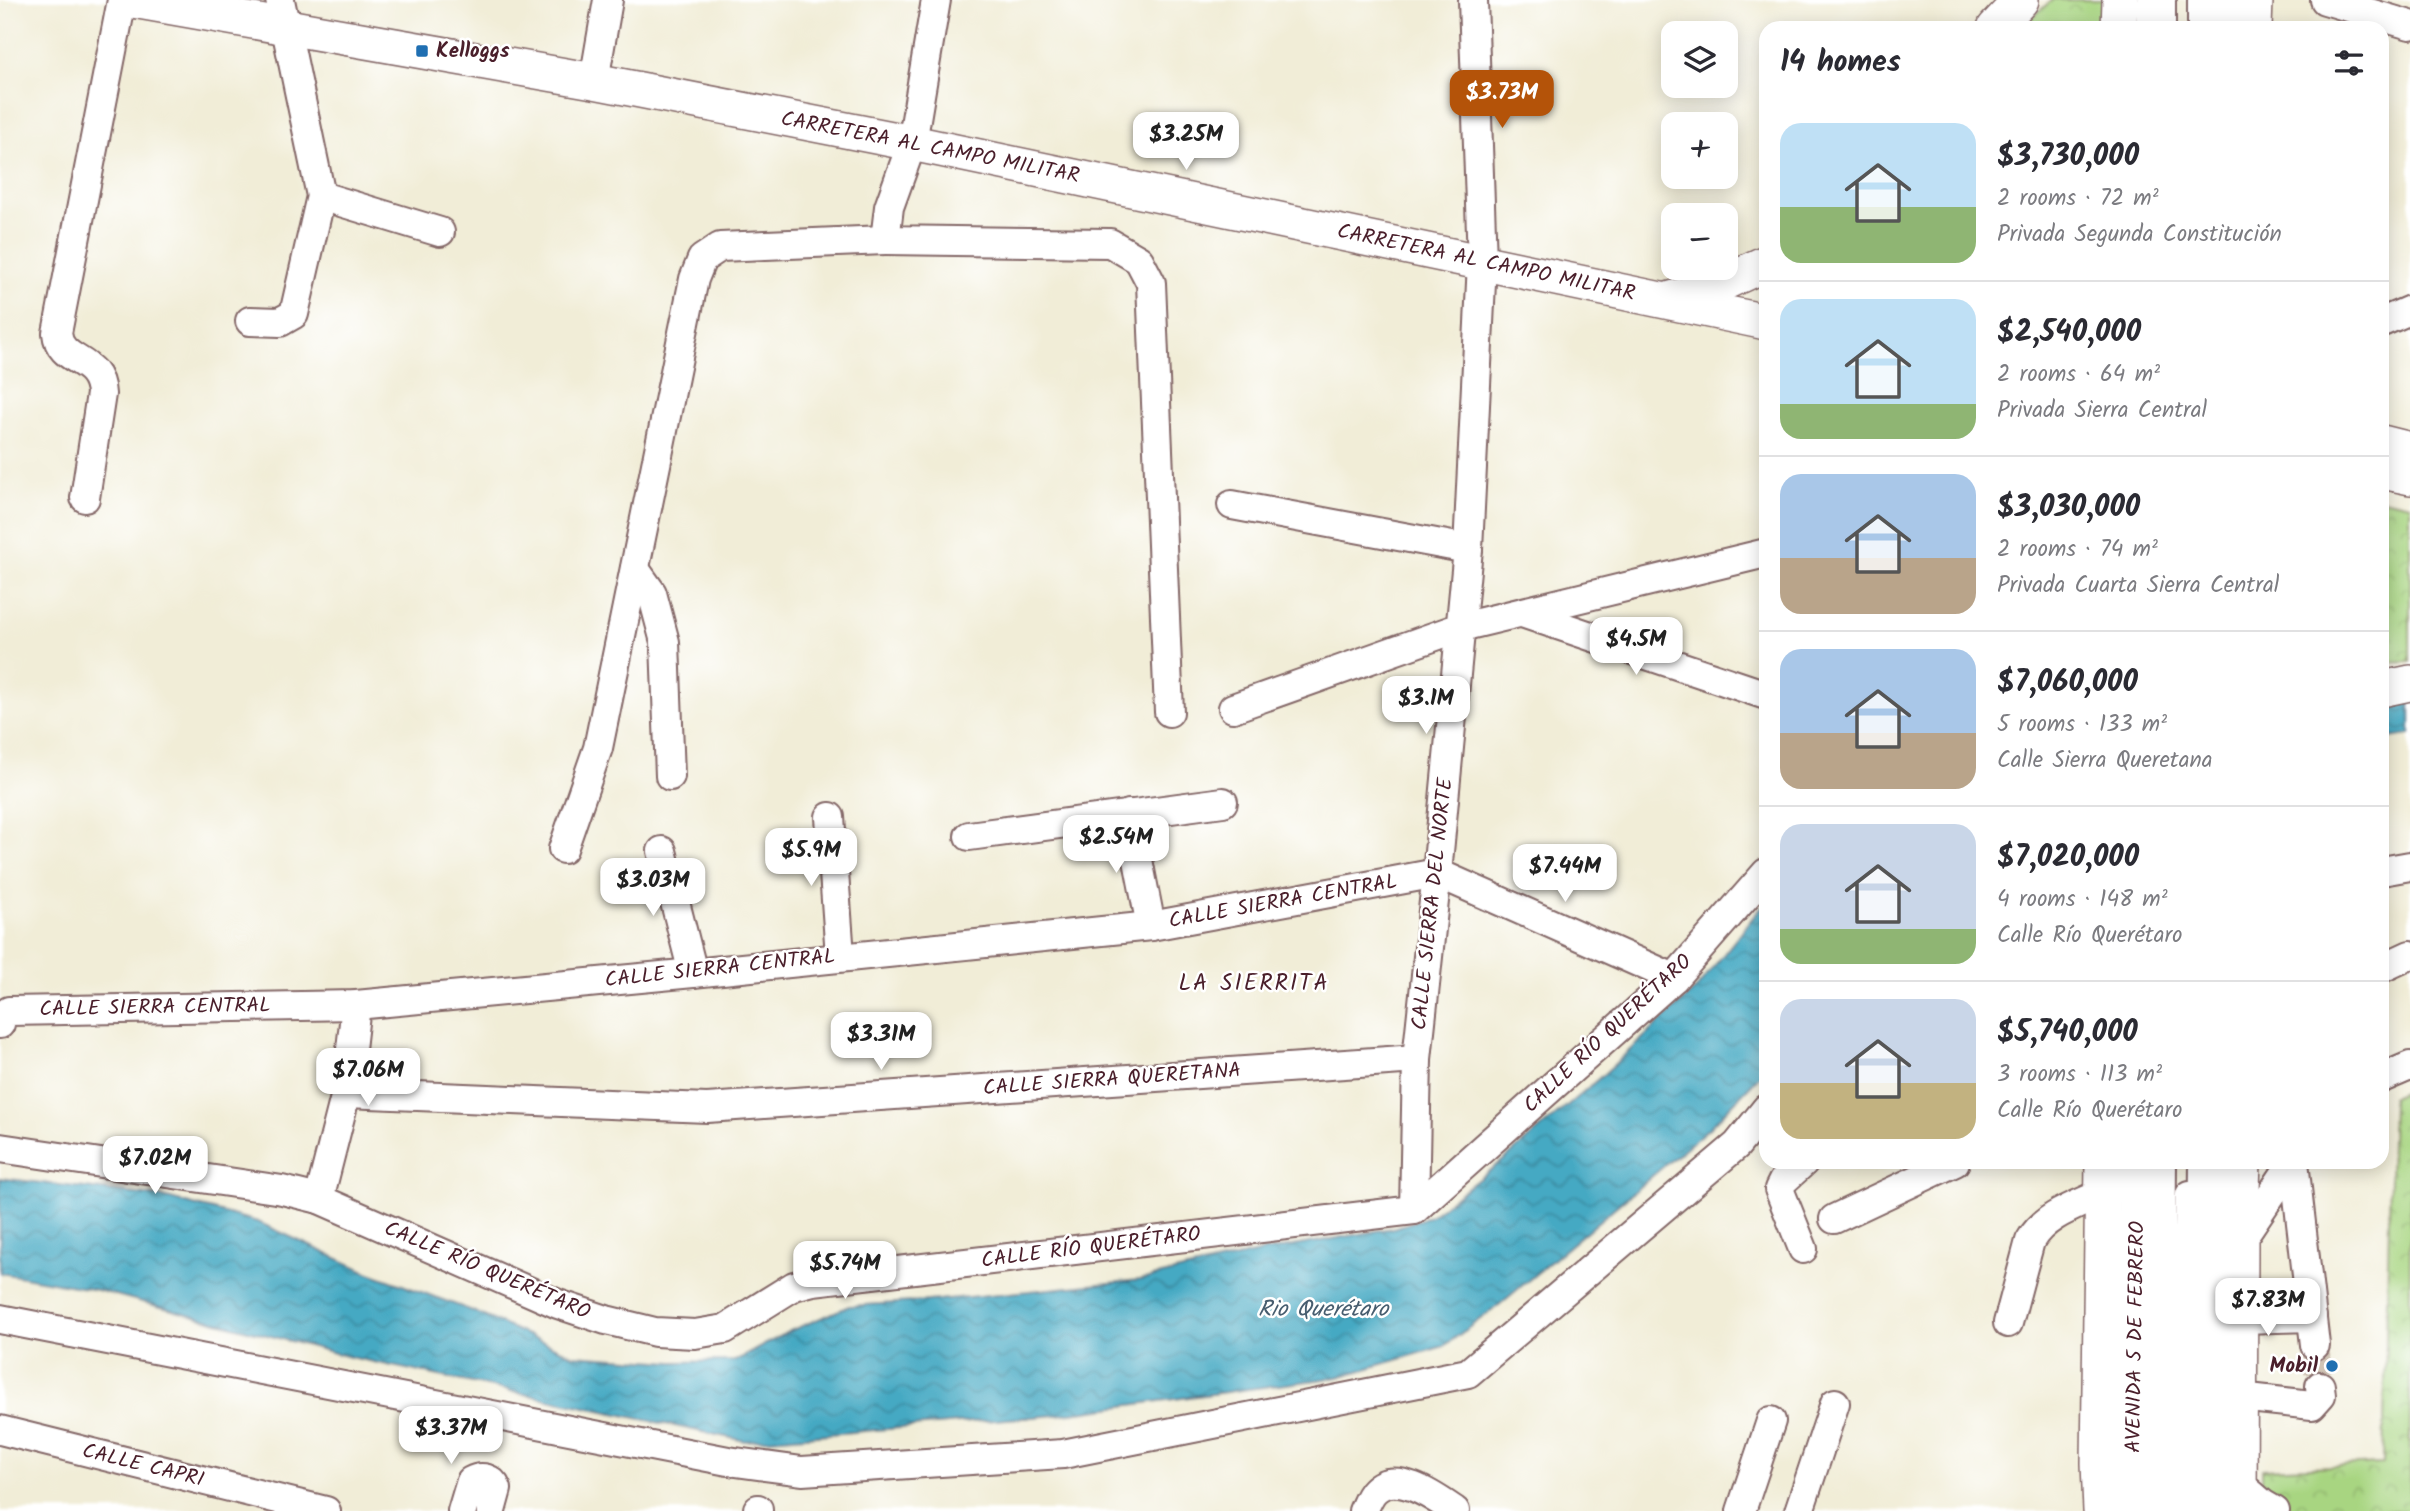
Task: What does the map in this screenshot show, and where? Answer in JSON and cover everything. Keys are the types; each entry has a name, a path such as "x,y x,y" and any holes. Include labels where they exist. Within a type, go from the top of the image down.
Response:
{"highway":[{"path":"2156,0 2156,21"},
{"path":"2227,0 2227,21"},
{"name":"AVENIDA 5 DE FEBRERO","path":"2130,1511 2139,1169"},
{"path":"2205,1511 2209,1169"}],"main road":[{"name":"CARRETERA AL CAMPO MILITAR","path":"133,0 283,14 594,81 912,143 1759,321"},
{"path":"2002,21 2021,0"},
{"path":"2119,21 2120,0"},
{"path":"2254,21 2255,0"},
{"path":"1667,301 1732,279 1759,266"},
{"path":"2389,448 2410,477"},
{"path":"2389,688 2410,683"},
{"path":"2120,1511 2114,1473 2120,1369 2123,1169"},
{"path":"2240,1498 2240,1241 2243,1169"},
{"name":"AVENIDA 5 DE FEBRERO","path":"2101,1511 2099,1463 2103,1177"}],"street":[{"path":"85,498 101,394 100,383 95,373 62,349 57,333 122,0"},
{"path":"594,81 608,0"},
{"path":"885,240 889,207 912,143 936,0"},
{"name":"CALLE SIERRA DEL NORTE","path":"1414,1210 1417,1059 1468,549 1482,262 1473,0"},
{"path":"2183,0 2183,21"},
{"path":"2202,0 2202,21"},
{"path":"2325,0 2410,25"},
{"path":"250,321 280,322 294,314 321,196 283,14"},
{"path":"321,196 440,232"},
{"path":"562,849 598,748 694,279 702,259 720,247 885,240 1110,243 1139,260 1151,283 1170,712"},
{"path":"2389,319 2410,310"},
{"path":"1232,505 1468,549"},
{"path":"1233,708 1461,627 1759,555"},
{"path":"635,569 652,593 665,642 670,776"},
{"path":"1522,613 1759,693"},
{"path":"969,836 1223,802"},
{"path":"1129,814 1151,926"},
{"path":"830,817 840,956"},
{"path":"662,851 692,973"},
{"path":"2389,870 2410,866"},
{"path":"1437,873 1674,978"},
{"name":"CALLE SIERRA CENTRAL","path":"1,1018 9,1011 356,1005 692,973 1151,926 1437,873"},
{"name":"CALLE RÍO QUERÉTARO","path":"0,1148 282,1190 319,1199 558,1304 655,1332 695,1334 725,1329 794,1286 813,1281 1414,1210 1674,978 1759,881"},
{"path":"2389,965 2410,955"},
{"path":"319,1199 346,1093 356,1005"},
{"path":"0,1024 1,1018"},
{"name":"CALLE SIERRA QUERETANA","path":"346,1093 706,1108 1417,1059"},
{"path":"2389,1075 2410,1066"},
{"path":"0,1320 728,1461 802,1471 1063,1454 1468,1373 1737,1145 1759,1118"},
{"path":"1796,1169 1783,1181 1779,1189 1803,1249"},
{"path":"1834,1219 1940,1169"},
{"path":"2159,1511 2162,1169"},
{"path":"2181,1511 2190,1169"},
{"path":"2240,1241 2289,1169"},
{"path":"2295,1169 2315,1345"},
{"path":"2008,1323 2030,1241 2036,1230 2103,1177"},
{"path":"2240,1319 2312,1317"},
{"path":"2241,1397 2312,1405 2321,1395 2320,1386"},
{"path":"1799,1511 1835,1403"},
{"path":"1741,1511 1771,1421"},
{"name":"CALLE CAPRI","path":"0,1430 326,1511"},
{"path":"462,1511 471,1481 486,1477 497,1489 491,1511"},
{"path":"1363,1511 1374,1491 1384,1484 1397,1481 1427,1503 1455,1511"},
{"path":"2240,1498 2275,1511"}],"green space":[{"path":"2052,0 2104,0 2104,21 2028,21"},
{"path":"2389,500 2410,505 2410,662 2389,663"},
{"path":"2410,1089 2410,1511 2262,1511 2262,1469 2383,1464 2392,1097"}],"water":[{"path":"2410,672 2410,735 2389,738 2389,675"},
{"name":"Rio Querétaro","path":"1759,910 1759,1076 1709,1128 1499,1305 1444,1346 1338,1377 1056,1415 745,1441 350,1357 97,1290 0,1273 0,1178 163,1197 258,1222 367,1272 470,1310 573,1355 673,1362 735,1361 790,1331 849,1306 1140,1280 1267,1251 1397,1227 1430,1216 1505,1159 1604,1074 1696,989"}],"tunnel":[{"path":"2315,1345 2320,1386"}],"place":[{"name":"Kelloggs","path":"422,51"},
{"name":"Mobil","path":"2332,1366"}],"district":[{"name":"LA SIERRITA","path":"1254,984"}]}
